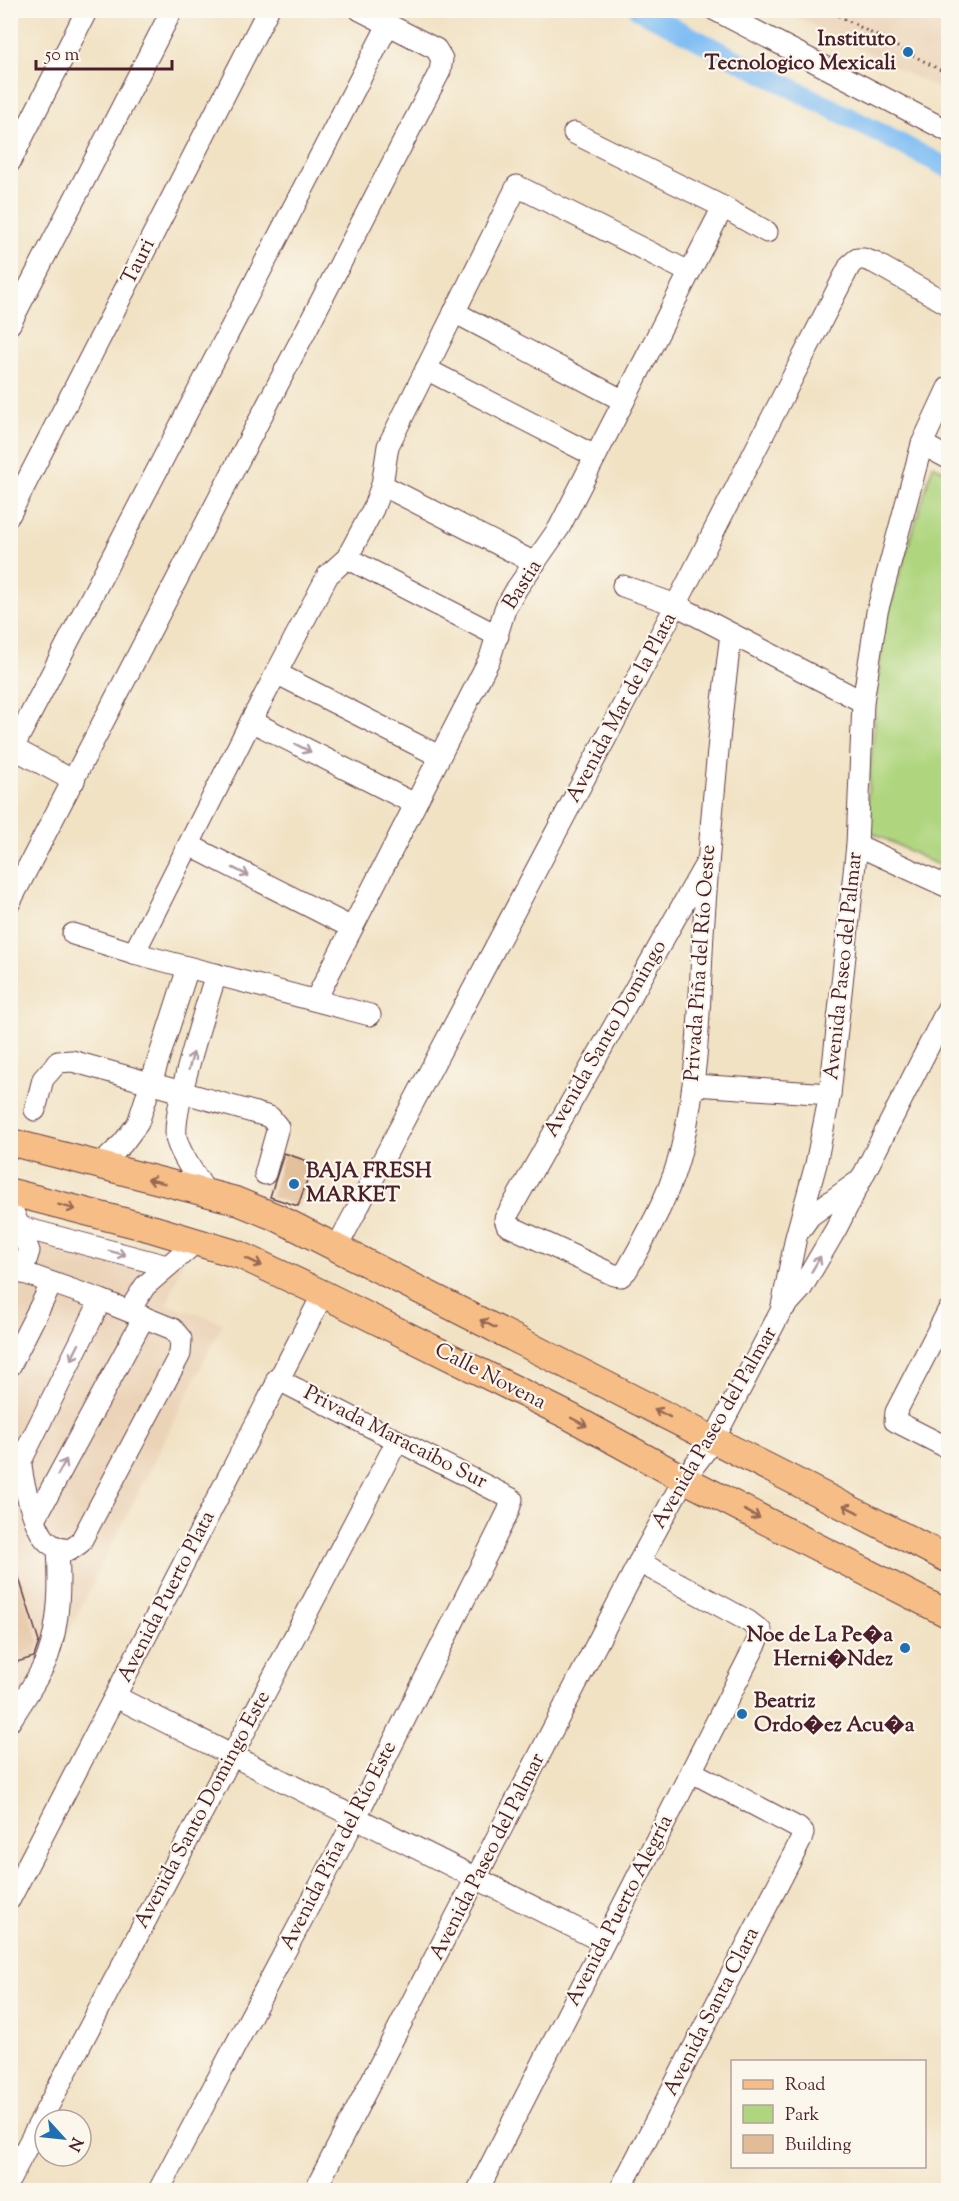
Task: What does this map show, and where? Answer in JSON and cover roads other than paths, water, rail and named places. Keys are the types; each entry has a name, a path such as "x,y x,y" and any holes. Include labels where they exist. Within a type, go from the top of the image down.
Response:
{"main road":[{"path":"10,1142 234,1200 278,1218 948,1558"},
{"name":"Calle Novena","path":"10,1192 240,1256 323,1294 568,1416 684,1479 948,1614"}],"street":[{"path":"10,162 87,10"},
{"path":"11,324 172,10"},
{"name":"Tauri","path":"10,514 268,10"},
{"path":"10,902 440,71 442,59 436,50 360,10"},
{"path":"716,10 948,131"},
{"path":"74,781 12,748 388,25"},
{"path":"574,133 723,207 766,232"},
{"path":"134,953 251,721 328,575 347,558 373,509 382,485 388,446 517,186 689,272"},
{"name":"Bastia","path":"316,999 490,658 505,609 559,528 723,207"},
{"name":"Avenida Mar de la Plata","path":"337,1247 676,605 850,265 856,259 875,263 948,304"},
{"path":"454,312 624,401"},
{"path":"426,369 596,456"},
{"name":"Avenida Paseo del Palmar","path":"315,2190 639,1562 684,1479 714,1439 782,1311 796,1237 816,1164 830,1094 857,845 863,702 877,612 922,444 948,388"},
{"path":"922,444 948,458"},
{"path":"382,485 535,563"},
{"path":"347,558 498,636"},
{"path":"622,586 676,605 863,702"},
{"name":"Privada Piña del Río Oeste","path":"621,1276 627,1270 663,1205 682,1147 694,1085 708,860 721,712 731,634"},
{"path":"276,673 440,756"},
{"path":"251,721 415,804"},
{"path":"189,845 352,928"},
{"path":"857,845 948,887"},
{"name":"Avenida Santo Domingo","path":"621,1276 614,1275 507,1225 505,1219 708,860"},
{"path":"73,934 188,968 316,999 370,1015"},
{"path":"100,1166 123,1143 138,1123 188,968"},
{"path":"207,1194 186,1161 176,1139 178,1112 216,974"},
{"path":"782,1311 801,1289 836,1229 948,1008"},
{"path":"35,1110 43,1079 58,1062 72,1061 152,1083 270,1117 278,1127 265,1174"},
{"path":"694,1085 830,1094"},
{"path":"816,1164 821,1178 832,1186 846,1186 861,1179"},
{"path":"796,1237 810,1216 861,1179"},
{"path":"10,1204 30,1251 16,1270 101,1300 173,1329 181,1340 180,1354 80,1543 70,1550 58,1548 46,1541 34,1519 21,1475 21,1461 101,1300"},
{"path":"20,1227 167,1266"},
{"path":"34,1519 136,1314 145,1286 195,1242"},
{"path":"10,1366 52,1283"},
{"name":"Avenida Puerto Plata","path":"10,1899 323,1294"},
{"path":"948,1311 896,1412 895,1421 948,1448"},
{"name":"Privada Maracaibo Sur","path":"277,1379 512,1499"},
{"name":"Avenida Santo Domingo Este","path":"10,2179 397,1441"},
{"name":"Avenida Piña del Río Este","path":"159,2190 355,1818 508,1512 512,1499"},
{"path":"10,1720 48,1658 55,1631 60,1584 58,1548"},
{"name":"Avenida Puerto Alegría","path":"478,2190 692,1772 761,1631 639,1562"},
{"path":"116,1697 603,1942"},
{"name":"Avenida Santa Clara","path":"620,2190 803,1833 798,1828 692,1772"}],"waterway":[{"path":"639,10 948,168"}],"place":[{"name":"Instituto Tecnologico Mexicali","path":"908,52"},
{"name":"BAJA FRESH MARKET","path":"294,1184"},
{"name":"Noe de La Pe�a Herni�Ndez","path":"905,1648"},
{"name":"Beatriz Ordo�ez Acu�a","path":"742,1714"}]}
